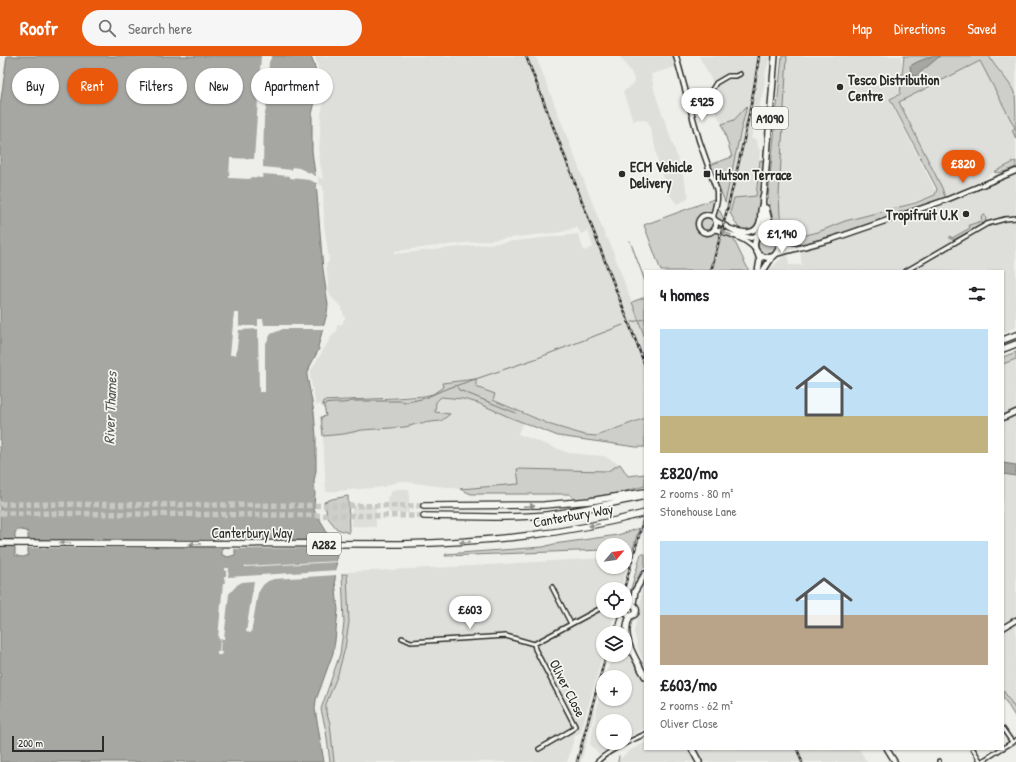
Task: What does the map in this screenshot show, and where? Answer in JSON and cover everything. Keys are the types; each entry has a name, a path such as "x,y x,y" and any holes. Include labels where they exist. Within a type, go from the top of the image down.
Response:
{"highway":[{"path":"1004,340 1016,335"},
{"path":"1004,349 1016,344"},
{"name":"Canterbury Way","path":"424,506 544,505 644,494"},
{"name":"Canterbury Way","path":"424,516 546,515 577,510 644,494"},
{"name":"Canterbury Way","path":"0,543 401,544 458,542 498,539 574,529 644,513"}],"main road":[{"name":"A1090","path":"758,270 760,260 755,242 764,223 762,204 775,56"},
{"name":"A1090","path":"764,193 771,227 780,238"},
{"path":"758,234 767,228 775,231"},
{"path":"764,270 780,248 780,238"},
{"path":"757,252 767,258 774,256"},
{"path":"632,616 636,612 636,608 633,604 636,591 644,576"},
{"path":"629,618 626,627 628,643 644,674"},
{"path":"692,750 698,762"}],"street":[{"path":"676,56 702,149 717,191 717,200 713,218 716,225 714,229"},
{"path":"690,109 699,107 716,83 730,76 740,74"},
{"path":"774,256 797,248 833,239 946,200 1016,171"},
{"path":"731,229 745,233 749,233 756,229 759,224 762,204"},
{"path":"714,208 707,215 702,216 699,219 699,229 702,232 707,233 714,229 726,232 751,245 757,252"},
{"path":"707,215 743,236 753,237 758,234"},
{"path":"908,270 988,224 1005,219 1016,218"},
{"path":"780,238 786,247 797,248"},
{"path":"1004,418 1016,412"},
{"path":"552,587 571,624"},
{"path":"402,638 411,642 506,636 534,644 596,611"},
{"path":"1004,627 1016,620"},
{"name":"Oliver Close","path":"534,644 535,649 575,726 573,729 539,749"},
{"path":"1004,730 1012,742"},
{"path":"597,762 614,750 644,735"},
{"path":"1004,748 1016,740"},
{"path":"888,750 895,762"},
{"path":"974,750 981,762 1000,750"}],"shaded area":[{"path":"315,56 533,56 537,59 606,238 608,238 644,335 644,418 596,436 585,435 551,425 493,399 494,394 476,387 476,379 442,383 443,387 433,394 427,395 324,401 324,404 316,405 310,377 311,370 332,336 337,331 337,325 342,324 345,318 342,310 343,308 331,297 329,291 326,264 329,261 324,224 323,186 310,180 299,168 323,179 319,153 323,104 333,104 333,68 318,68","holes":["577,227 581,234 588,231 593,247 584,251 578,234 395,254 395,251 562,232"]},
{"path":"618,56 672,56 675,67 651,74 655,93 678,159 689,197 677,204 664,188 667,186 658,162 648,121 638,119 633,121 623,91 635,82 631,72"},
{"path":"699,56 770,56 765,75 764,88 751,138 757,140 760,151 756,196 734,198 730,213 725,202 739,132 747,107 734,120 722,124 713,107 723,102"},
{"path":"782,56 787,56 779,195 780,216 789,229 802,236 818,232 845,221 915,203 935,195 937,189 890,99 900,94 904,56 989,56 1010,85 1015,95 1016,139 1012,130 1015,128 980,61 899,102 942,188 945,197 844,232 795,247 788,244 786,235 773,219 768,197"},
{"path":"785,56 902,56 899,93 889,99 936,191 934,195 829,230 794,239 774,209"},
{"path":"962,56 1016,56 1016,161 982,180 946,196 942,194 896,99"},
{"path":"747,106 725,202 710,165 732,157 722,124 734,120"},
{"path":"760,160 764,161 759,222 752,230 742,231 730,213 734,198 756,196"},
{"path":"1016,161 1016,167 1002,172 994,172"},
{"path":"1016,174 1016,327 1005,332 1004,330 1004,270 770,270 783,257 788,255 789,265 802,265 800,251 823,245 939,205"},
{"path":"714,199 748,270 661,270 644,225"},
{"path":"985,215 986,220 984,223 955,239 950,239 950,236 952,238 970,228 969,225 982,221 981,216"},
{"path":"768,232 774,234 777,244 773,255 766,256 759,251 758,244 760,236"},
{"path":"644,297 644,335 632,302"},
{"path":"1016,352 1016,359 1004,364 1004,357"},
{"path":"1016,359 1016,710 1004,692 1004,364"},
{"path":"476,379 476,387 495,394 493,400 551,425 585,435 596,436 644,418 644,447 558,436 478,403 463,399 441,397 436,402 435,412 450,414 441,421 421,423 405,427 362,430 344,434 323,436 321,417 326,416 323,401 424,396 433,394 443,387 442,383"},
{"path":"441,397 463,399 478,403 523,422 518,434 569,453 603,456 620,464 608,471 517,469 519,484 460,489 400,481 383,487 326,492 323,436 344,434 361,430 405,427 421,423 441,421 449,414 435,412 436,402"},
{"path":"620,464 628,476 644,474 644,486 622,492 575,500 570,494 471,494 460,489 519,484 517,469 608,471"},
{"path":"396,489 409,489 409,513 391,513 388,511 387,498 392,491"},
{"path":"348,496 349,533 337,529 328,518 324,502"},
{"path":"352,505 376,505 376,527 352,526"},
{"path":"639,528 633,549 632,538 597,538 618,535"},
{"path":"596,538 596,550 445,556 446,554 543,547"},
{"path":"641,554 644,554 644,568 641,571 632,590 632,585"},
{"path":"596,558 596,574 625,574 623,582 596,582 596,618 613,618 611,626 596,626 596,662 601,662 598,670 596,670 596,679 581,732 575,736 567,762 334,762 330,723 326,712 326,704 338,674 345,648 347,572"},
{"path":"342,574 347,574 349,622 345,648 338,674 326,704 326,712 330,723 334,762 330,762 326,731 321,709 340,654 344,623"},
{"path":"644,584 644,667 641,662 643,660 639,652 634,632 642,587"},
{"path":"632,658 644,680 644,729 632,735 632,714 596,714 598,706 632,706 632,670 607,670 610,662 632,662"},
{"path":"1004,692 1016,710 1016,718 1004,699"},
{"path":"590,706 596,708 581,762 575,762"},
{"path":"596,714 596,750 606,750 599,754 590,744"},
{"path":"644,743 644,750 860,750 867,762 616,762 632,749"}],"water":[{"name":"River Thames","path":"7,56 311,56 315,68 251,68 251,104 314,104 312,114 312,151 323,269 328,305 318,347 319,349 310,366 307,376 314,412 316,436 314,510 325,528 330,547 333,547 337,554 335,580 338,610 333,653 316,700 315,709 324,762 0,762 0,106","holes":["22,530 28,532 28,555 25,557 15,555 15,532","228,530 235,533 235,555 228,557 222,555 222,533"]},
{"path":"932,56 940,56 916,76 913,75 910,66"},
{"path":"1004,463 1016,465 1016,476 1004,474"}],"pier":[{"path":"261,56 272,56 269,62 269,68 260,68"},
{"path":"258,104 266,104 264,118 263,167 292,170 292,167 299,168 318,177 318,184 310,180 290,178 290,176 263,174 262,178 229,178 230,158 254,159"},
{"path":"234,313 239,313 239,326 258,326 258,319 263,319 264,325 325,325 324,329 283,329 271,334 265,345 265,392 259,392 258,329 239,330 236,355 230,355"},
{"path":"26,539 224,539 224,548 26,548"},
{"path":"233,539 330,540 331,545 334,545 336,548 233,549"},
{"path":"339,562 245,567 245,566"},
{"path":"225,568 229,568 228,577 338,570 337,575 274,579 268,581 263,585 258,593 251,633 246,632 254,581 242,582 237,585 229,594 224,639 221,639 220,651 222,652 221,655 217,655 217,651 219,651 220,639 218,638 223,583 225,583 224,576 226,576"}],"waterway":[{"path":"630,241 644,278"},
{"path":"632,322 644,319"},
{"path":"322,405 352,401 401,401 404,403 425,398 443,390 535,359 623,325"},
{"path":"457,387 459,390 516,413"},
{"path":"618,762 619,756"}],"tunnel":[{"path":"0,504 424,506"},
{"path":"0,513 424,516"}],"railway":[{"path":"526,56 644,362"},
{"path":"711,270 732,191 750,110 759,56"},
{"path":"626,582 644,518"},
{"path":"616,626 618,618"},
{"path":"577,762 604,662"},
{"path":"797,750 802,762"}],"place":[{"name":"Tesco Distribution Centre","path":"840,87"},
{"name":"ECM Vehicle Delivery","path":"622,174"},
{"name":"Hutson Terrace","path":"707,174"},
{"name":"Tropifruit U.K","path":"966,214"}]}
